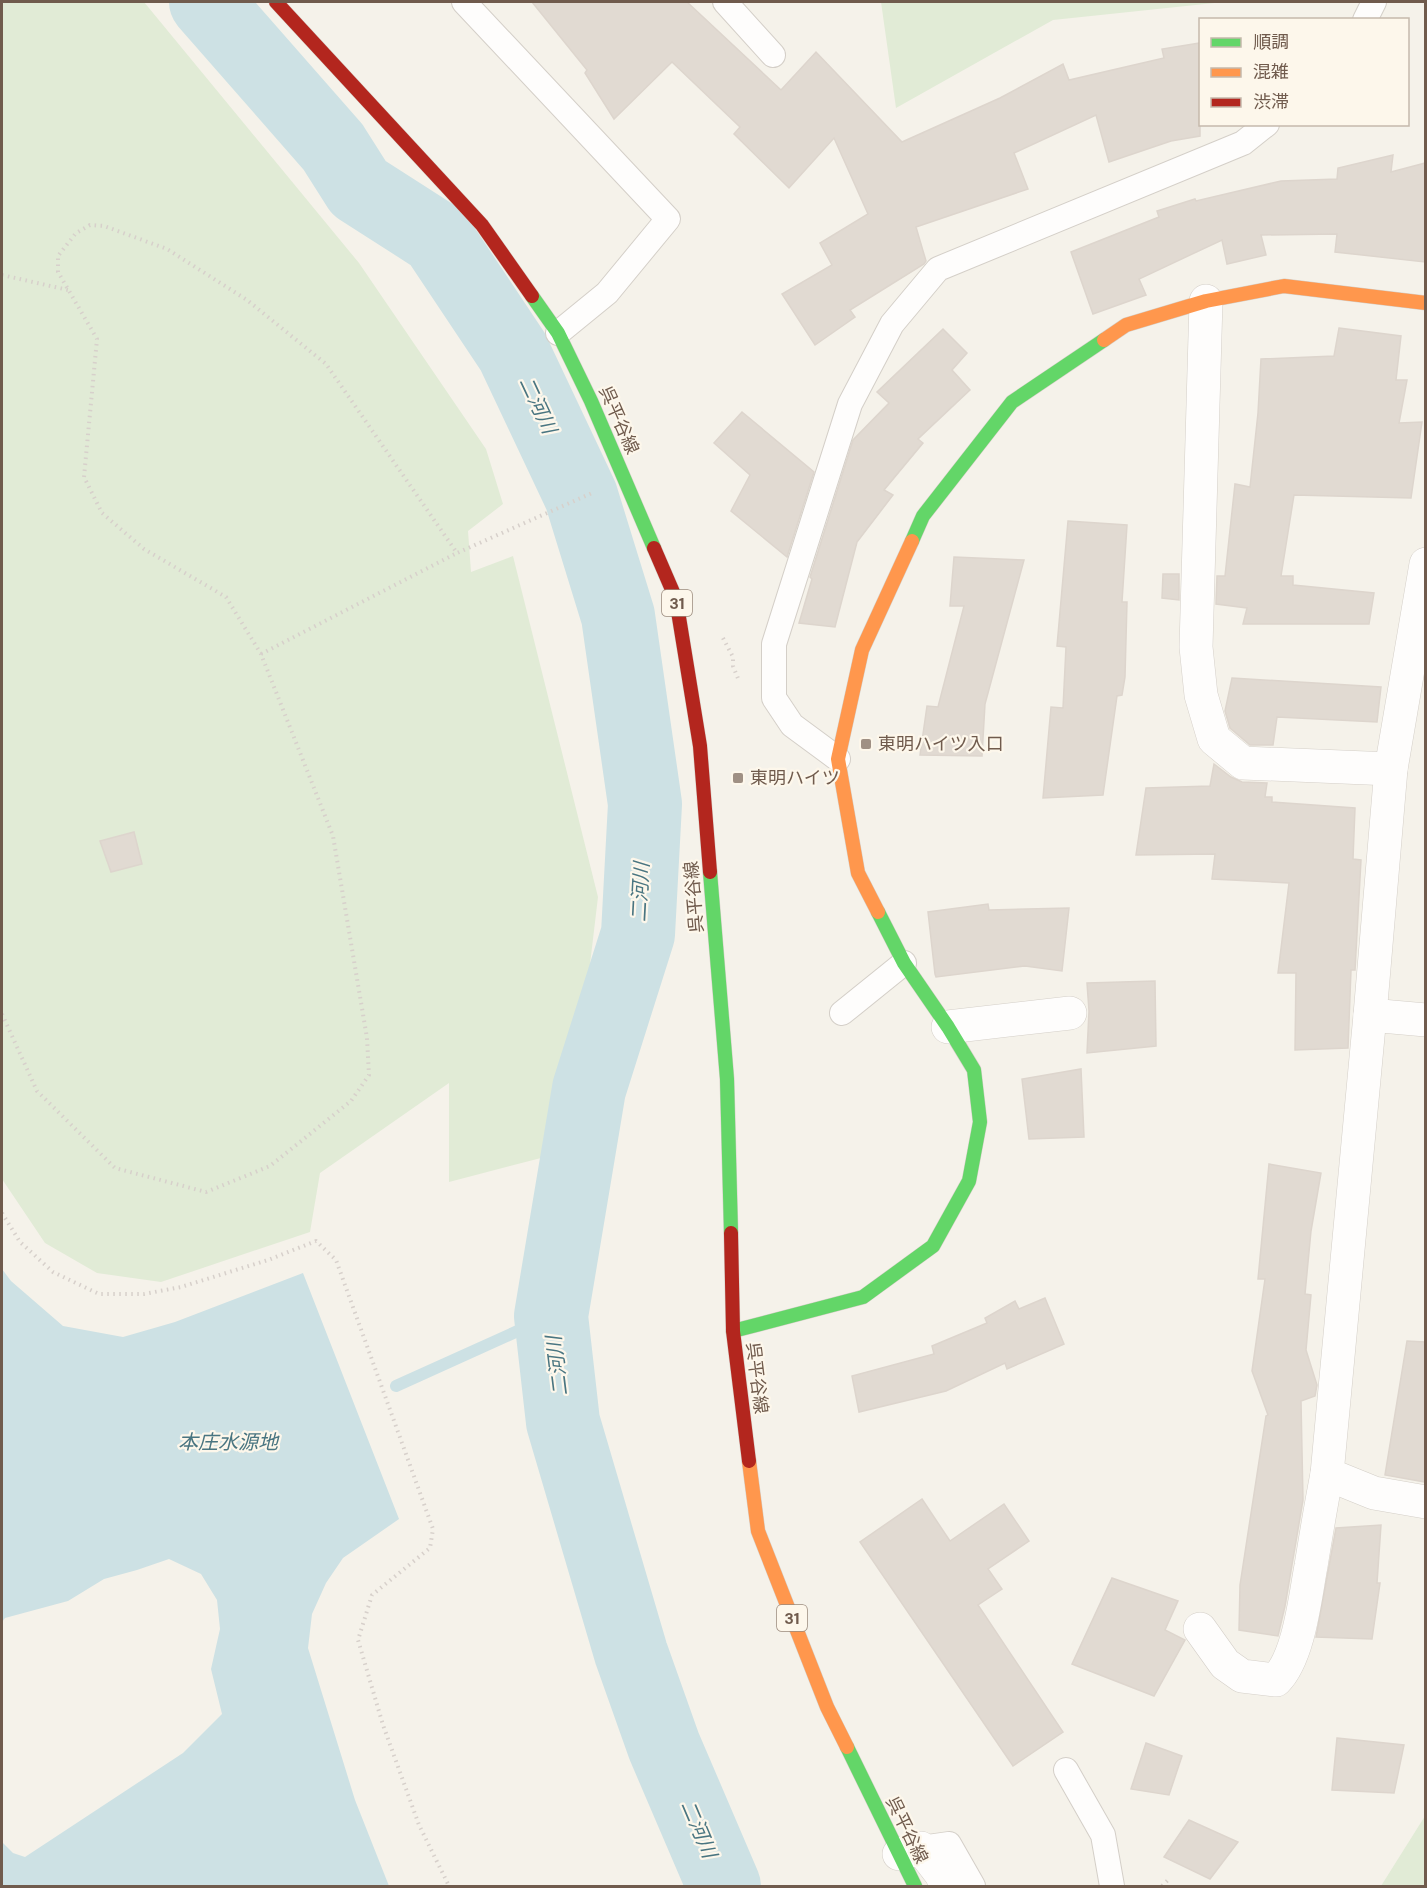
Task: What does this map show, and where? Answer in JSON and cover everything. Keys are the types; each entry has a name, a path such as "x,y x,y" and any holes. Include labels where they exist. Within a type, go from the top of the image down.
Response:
{"main road":[{"name":"呉平谷線","path":"276,2 482,225 558,333 591,401 676,598 700,746 727,1079 733,1332 758,1531 827,1707 910,1851 915,1887"},
{"path":"733,1332 863,1297 933,1246 969,1181 980,1122 974,1070 904,963 858,873 838,759 862,650 923,516 1012,402 1126,325 1206,301 1284,286 1425,303"}],"street":[{"path":"1206,301 1196,647 1201,696 1214,739 1243,763 1391,769"},
{"path":"1200,1629 1225,1664 1242,1676 1276,1680 1281,1675 1292,1651 1302,1616 1327,1474 1391,769 1425,564"},
{"path":"948,1028 1070,1013"},
{"path":"1370,1015 1425,1020"},
{"path":"1327,1474 1374,1493 1425,1502"},
{"path":"910,1851 941,1874 947,1887"}],"lane":[{"path":"464,2 668,219 607,293 558,333"},
{"path":"725,2 773,55"},
{"path":"1366,18 1374,2"},
{"path":"838,759 792,725 774,698 774,644 849,404 892,324 938,270 1243,143 1264,126"},
{"path":"842,1013 904,963"},
{"path":"1066,1770 1103,1835 1113,1887"},
{"path":"910,1851 949,1844 973,1887"}],"path":[{"path":"2,1014 37,1091 115,1168 206,1192 270,1166 351,1101 369,1075 367,1038 333,836 261,654 226,597 144,549 102,513 84,477 97,339 58,272 58,256 76,232 90,225 104,226 167,249 247,300 326,364 457,553"},
{"path":"2,275 69,290"},
{"path":"261,654 457,553 594,492"},
{"path":"2,1213 20,1242 53,1272 99,1294 144,1294 181,1287 268,1260 316,1241 336,1260 433,1528 430,1548 372,1595 358,1640 382,1725 419,1825 449,1887"},
{"path":"1162,1887 1170,1878"}],"green space":[{"path":"2,2 144,2 359,263 486,449 503,504 468,531 471,572 513,556 598,897 581,1040 563,1123 541,1158 449,1182 449,1083 320,1173 310,1232 161,1282 97,1273 45,1243 2,1179"},
{"path":"881,2 1224,2 1053,20 896,108"},
{"path":"1425,1816 1425,1886 1381,1886"}],"water":[{"name":"本庄水源地","path":"2,1269 11,1281 63,1326 123,1337 175,1322 303,1273 399,1519 343,1558 326,1583 312,1614 308,1648 355,1800 389,1886 2,1886 2,1842 13,1853 25,1857 183,1753 222,1714 211,1669 220,1629 217,1600 201,1574 169,1559 104,1579 68,1601 5,1618 2,1622"}],"building":[{"path":"532,2 687,2 781,90 816,52 902,142 1000,98 1063,64 1069,80 1164,58 1162,49 1199,43 1200,136 1171,141 1109,162 1096,115 1014,153 1028,189 916,227 926,261 924,264 850,310 855,317 815,345 782,294 832,265 820,243 868,214 834,138 789,188 734,134 740,127 672,62 614,119 585,73 587,70"},
{"path":"1393,155 1391,172 1425,163 1425,262 1335,252 1337,234 1261,235 1266,255 1227,264 1222,240 1139,279 1146,295 1093,314 1071,252 1159,217 1157,211 1195,199 1196,201 1281,181 1337,179 1338,168"},
{"path":"1339,328 1401,336 1396,380 1407,380 1399,423 1422,422 1411,498 1294,495 1281,576 1293,576 1293,585 1374,593 1369,624 1243,624 1247,608 1216,604 1217,576 1225,576 1235,484 1250,487 1261,359 1334,356"},
{"path":"943,329 967,353 952,370 970,390 918,439 923,443 884,490 893,495 857,542 835,627 799,623 812,579 810,577 853,440 889,403 877,392"},
{"path":"742,412 814,472 787,557 731,511 750,475 714,443"},
{"path":"1068,521 1127,525 1122,602 1127,602 1125,677 1122,695 1117,696 1103,795 1043,798 1051,707 1063,708 1066,647 1057,646"},
{"path":"954,557 1024,560 985,704 982,756 920,755 927,706 938,707 964,606 950,606"},
{"path":"1163,574 1179,574 1179,600 1162,598"},
{"path":"1232,678 1381,687 1377,722 1277,717 1273,745 1250,745 1230,728 1225,711"},
{"path":"1214,764 1242,782 1267,783 1265,797 1272,797 1272,802 1355,808 1353,859 1361,860 1355,970 1351,970 1348,1048 1295,1050 1296,973 1278,973 1289,883 1212,879 1215,854 1136,855 1146,788 1210,786"},
{"path":"134,832 142,864 111,872 100,841"},
{"path":"988,904 989,910 1069,908 1062,971 1025,966 936,977 928,912"},
{"path":"1155,981 1156,1046 1087,1053 1089,1011 1087,983"},
{"path":"1081,1069 1084,1137 1029,1139 1022,1079"},
{"path":"1269,1164 1321,1173 1311,1231 1305,1294 1311,1295 1306,1350 1317,1385 1315,1396 1301,1401 1303,1500 1278,1636 1239,1630 1240,1585 1266,1416 1268,1415 1252,1371 1265,1279 1258,1279"},
{"path":"1045,1298 1064,1344 1007,1369 1005,1363 946,1391 859,1412 852,1376 934,1354 932,1346 987,1323 985,1318 1015,1301 1019,1309"},
{"path":"1407,1341 1425,1342 1425,1482 1385,1475"},
{"path":"922,1499 950,1541 1004,1504 1029,1541 988,1569 1002,1589 978,1605 1063,1732 1013,1766 860,1542"},
{"path":"1381,1525 1377,1583 1380,1583 1372,1639 1316,1637 1336,1528"},
{"path":"1112,1578 1178,1601 1165,1630 1185,1640 1154,1696 1072,1664"},
{"path":"1337,1738 1404,1745 1394,1793 1332,1790"},
{"path":"1146,1743 1182,1756 1169,1795 1131,1789"},
{"path":"1189,1820 1238,1842 1210,1879 1164,1857"}],"waterway":[{"name":"二河川","path":"206,2 333,147 359,188 437,238 513,352 581,496 618,616 645,804 638,934 589,1089 551,1316 563,1422 631,1653 664,1746 724,1886"},
{"path":"396,1386 551,1316"}],"traffic: fast":[{"path":"532,296 558,333 591,401 654,548"},
{"path":"912,541 923,516 1012,402 1104,340"},
{"path":"710,872 727,1079 731,1233"},
{"path":"733,1331 863,1297 933,1246 969,1181 980,1122 974,1070 904,963 878,912"},
{"path":"847,1747 915,1886"}],"traffic: slow":[{"path":"1104,340 1126,325 1206,301 1284,286 1426,303"},
{"path":"878,912 858,873 838,759 862,650 912,541"},
{"path":"749,1461 758,1531 827,1707 847,1747"}],"traffic: jam":[{"path":"276,2 482,225 532,296"},
{"path":"654,548 676,599 700,746 710,872"},
{"path":"731,1233 733,1331 749,1461"}],"place":[{"name":"東明ハイツ入口","path":"866,744"},
{"name":"東明ハイツ","path":"738,778"}]}
